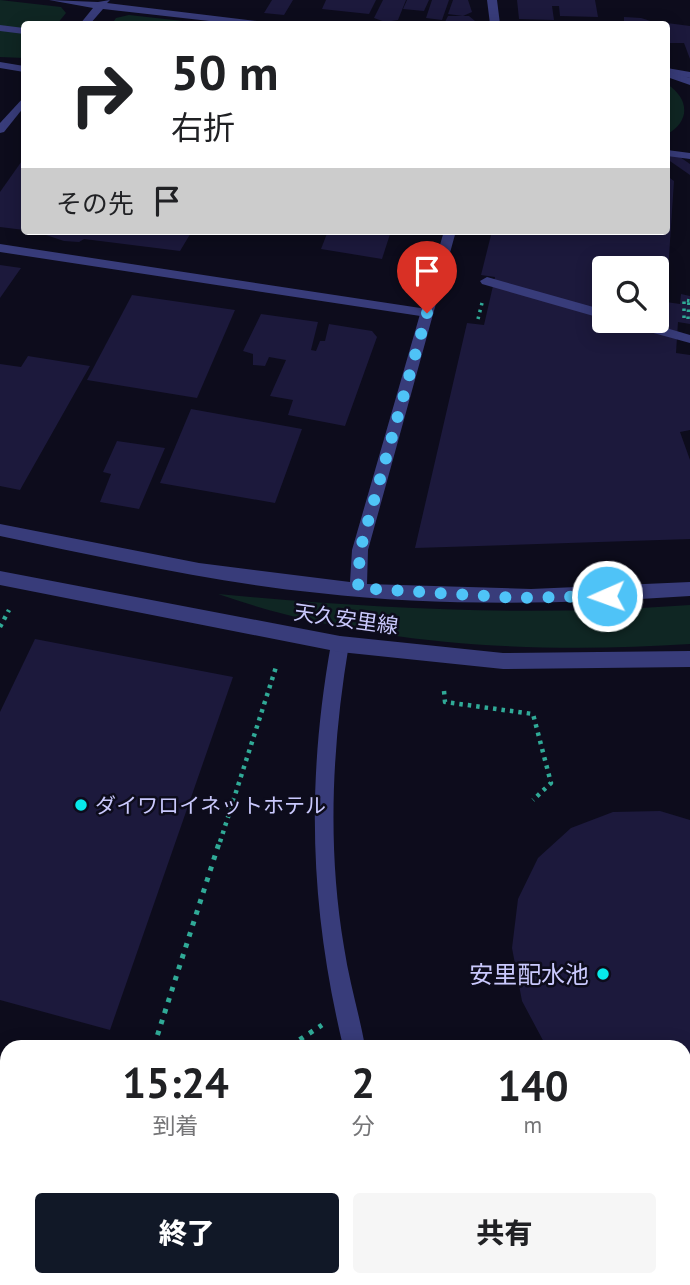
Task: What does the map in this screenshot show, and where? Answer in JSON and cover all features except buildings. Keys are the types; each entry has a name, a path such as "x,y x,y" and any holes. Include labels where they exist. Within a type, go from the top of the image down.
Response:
{"street":[{"path":"54,0 102,3 235,21"},
{"path":"492,0 495,21"},
{"path":"87,21 102,3"},
{"path":"0,28 21,31"},
{"path":"0,65 21,68"},
{"path":"670,73 690,75"},
{"path":"670,74 690,82"},
{"path":"0,131 21,104"},
{"path":"670,153 689,156"},
{"path":"358,588 360,550 449,235"},
{"path":"0,248 427,313"},
{"path":"487,281 592,312"},
{"path":"667,333 688,339"},
{"name":"天久安里線","path":"0,530 194,569 269,581 518,598 690,589"},
{"name":"天久安里線","path":"0,578 340,644 503,661 690,659"},
{"path":"340,644 325,736 324,880 333,955 353,1040"}],"path":[{"path":"686,323 688,300"},
{"path":"0,627 9,610"},
{"path":"156,1040 277,664"},
{"path":"444,691 446,702 533,714 551,783 533,800"},
{"path":"299,1040 322,1025"}],"green space":[{"path":"0,0 61,7 66,13 59,21 21,21 21,58 0,57"},
{"path":"129,15 183,21 114,21"},
{"path":"670,86 680,96 684,110 675,129 670,132"},
{"path":"218,594 454,610 631,609 690,605 690,644 571,648 451,642 332,625"}],"place":[{"name":"ダイワロイネットホテル","path":"81,805"},
{"name":"安里配水池","path":"603,974"}],"route":[{"path":"427,313 360,550 358,588 518,598 607,596"}]}
